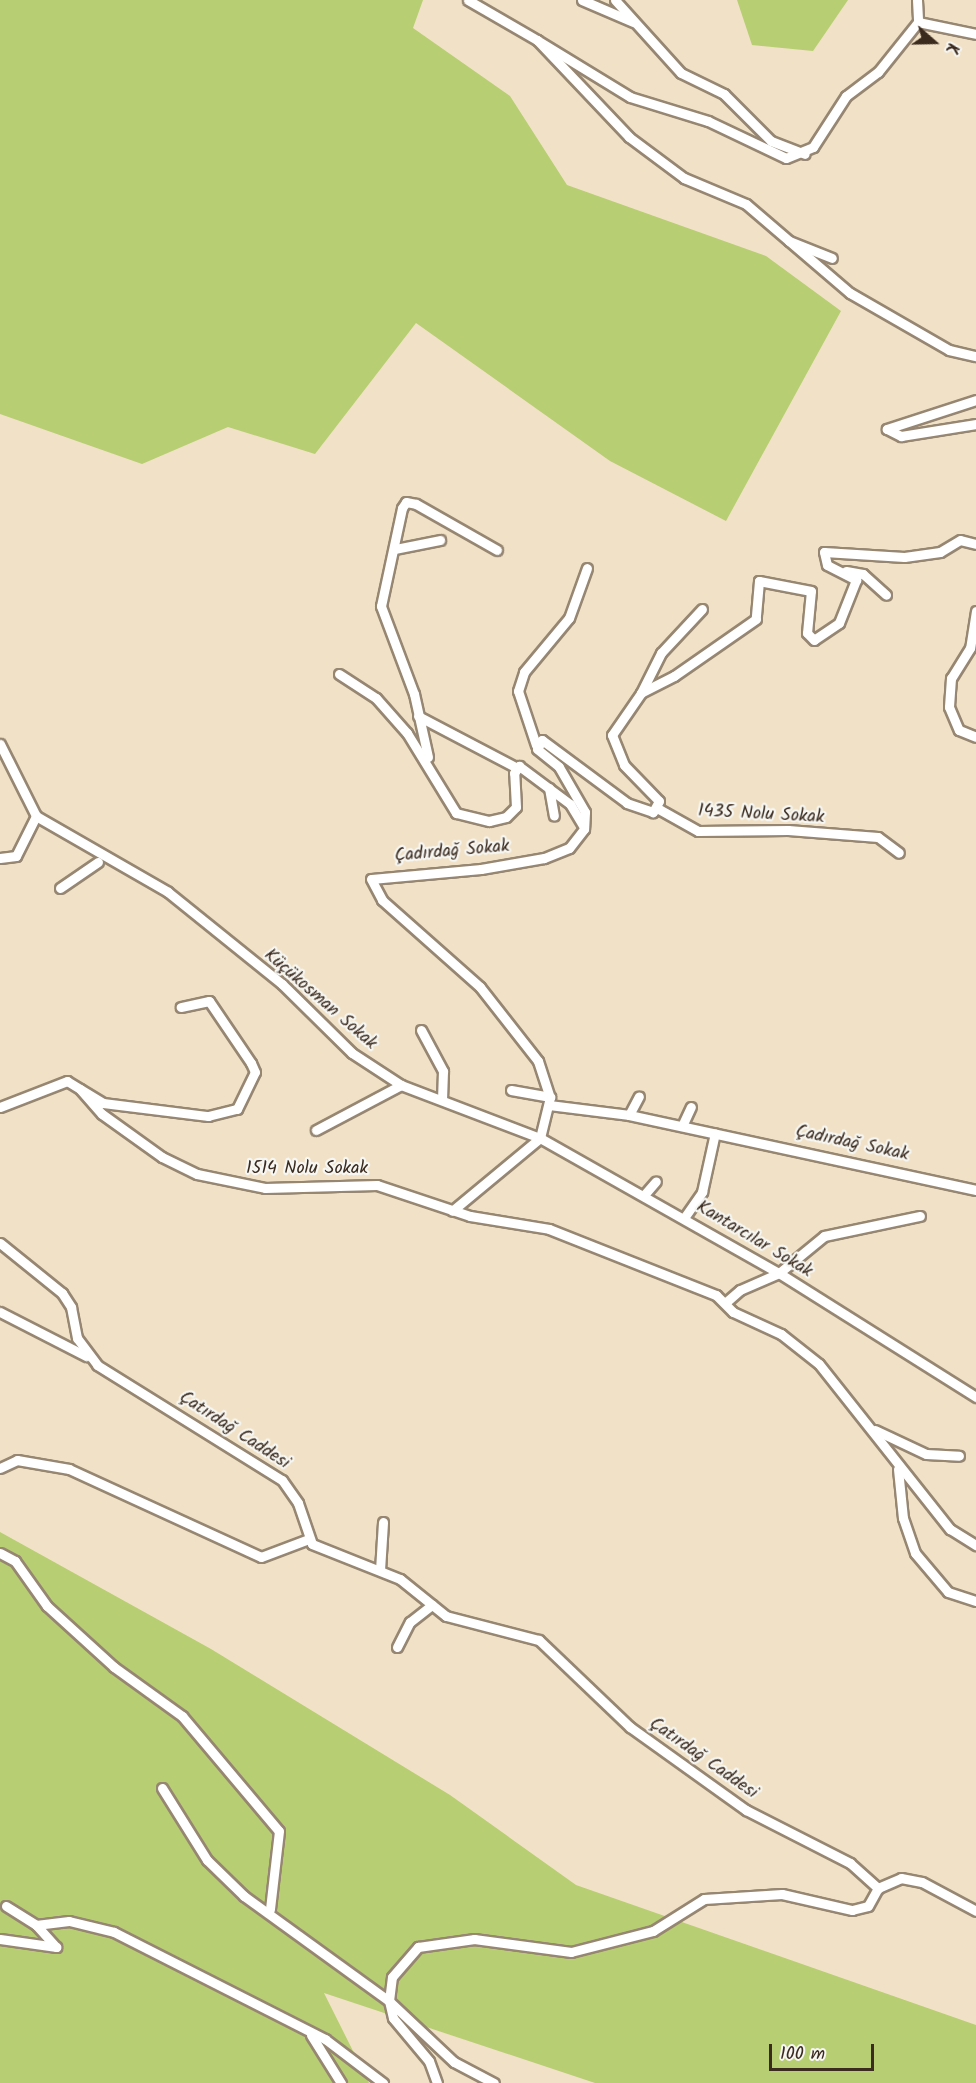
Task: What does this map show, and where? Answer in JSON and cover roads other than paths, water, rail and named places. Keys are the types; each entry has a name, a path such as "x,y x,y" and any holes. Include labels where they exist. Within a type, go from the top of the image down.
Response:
{"street":[{"path":"468,0 630,97 708,121 776,156 805,154"},
{"path":"582,0 633,22"},
{"path":"615,0 681,73 732,100 771,141 805,154"},
{"path":"805,154 846,96 878,72 918,22 917,0"},
{"path":"918,22 976,34"},
{"path":"537,40 629,137 703,189 746,204 850,293 949,350 976,356"},
{"path":"787,240 832,258"},
{"path":"976,400 887,429 902,436 976,424"},
{"path":"430,765 418,716 381,606 406,502 497,550"},
{"path":"395,549 440,540"},
{"path":"886,595 863,574 827,565 825,552 904,557 940,552 960,540 976,544"},
{"path":"584,829 585,812 578,793 536,745 518,691 524,672 569,618 587,568"},
{"path":"641,693 674,676 756,619 759,581 811,591 807,633 814,640 829,634 856,580 844,571"},
{"path":"536,745 547,741 641,811 657,808 658,801 612,746 612,735 641,693 661,653 702,609"},
{"path":"976,611 970,648 951,678 949,707 959,730 976,737"},
{"path":"339,674 376,698 430,765 456,813 489,821 516,807 517,768"},
{"path":"418,716 517,768 549,788 581,817 584,829"},
{"path":"0,744 36,816 16,856 0,858"},
{"path":"549,788 554,816"},
{"name":"1435 Nolu Sokak","path":"657,808 698,831 788,830 878,837 899,853"},
{"name":"Küçükosman Sokak","path":"36,816 168,892 282,984 351,1053 401,1085 540,1138"},
{"name":"Çadırdağ Sokak","path":"584,829 569,848 544,858 371,879 382,900 502,1014 538,1061 549,1101 629,1114 976,1190"},
{"path":"60,888 98,862"},
{"path":"0,1107 67,1081 103,1103 208,1116 237,1109 255,1072 251,1063 209,1001 181,1007"},
{"path":"421,1030 443,1071 442,1100"},
{"path":"316,1130 401,1085"},
{"name":"1514 Nolu Sokak","path":"80,1089 102,1114 162,1157 197,1174 265,1188 376,1185 452,1211 549,1229 667,1273 781,1334 819,1364 871,1427 898,1469 950,1529 976,1545"},
{"path":"452,1211 540,1138 549,1101 511,1090"},
{"path":"629,1114 639,1096"},
{"path":"682,1126 692,1107"},
{"path":"684,1218 702,1192 715,1133"},
{"name":"Kantarcılar Sokak","path":"540,1138 779,1273 976,1397"},
{"path":"644,1195 656,1181"},
{"path":"725,1303 740,1290 779,1273 807,1246 833,1232 920,1216"},
{"path":"0,1243 62,1293 88,1358"},
{"name":"Çatırdağ Caddesi","path":"0,1312 88,1358 282,1480 298,1503 309,1539 320,1549 380,1570 446,1616 539,1640 630,1727 746,1810 841,1858 878,1888"},
{"path":"871,1427 926,1454 959,1456"},
{"path":"0,1468 17,1460 69,1469 261,1557 309,1539"},
{"path":"898,1469 903,1518 915,1553 948,1592 976,1601"},
{"path":"380,1570 383,1522"},
{"path":"0,1553 15,1561 47,1606 114,1667 182,1716 279,1831 270,1910"},
{"path":"397,1647 410,1622 432,1605"},
{"path":"162,1788 207,1860 244,1896 270,1910 340,1969 389,2001 454,2062 494,2083"},
{"path":"437,2083 429,2061 393,2018 389,2001 392,1977 404,1957 430,1943 474,1940 572,1952 653,1931 704,1899 782,1894 852,1910 868,1906 878,1888 902,1878 922,1882 976,1911"},
{"path":"0,1939 56,1947 36,1925 6,1906"},
{"path":"36,1925 69,1921 114,1932 311,2035 325,2039 383,2083"},
{"path":"311,2035 340,2083"}]}
